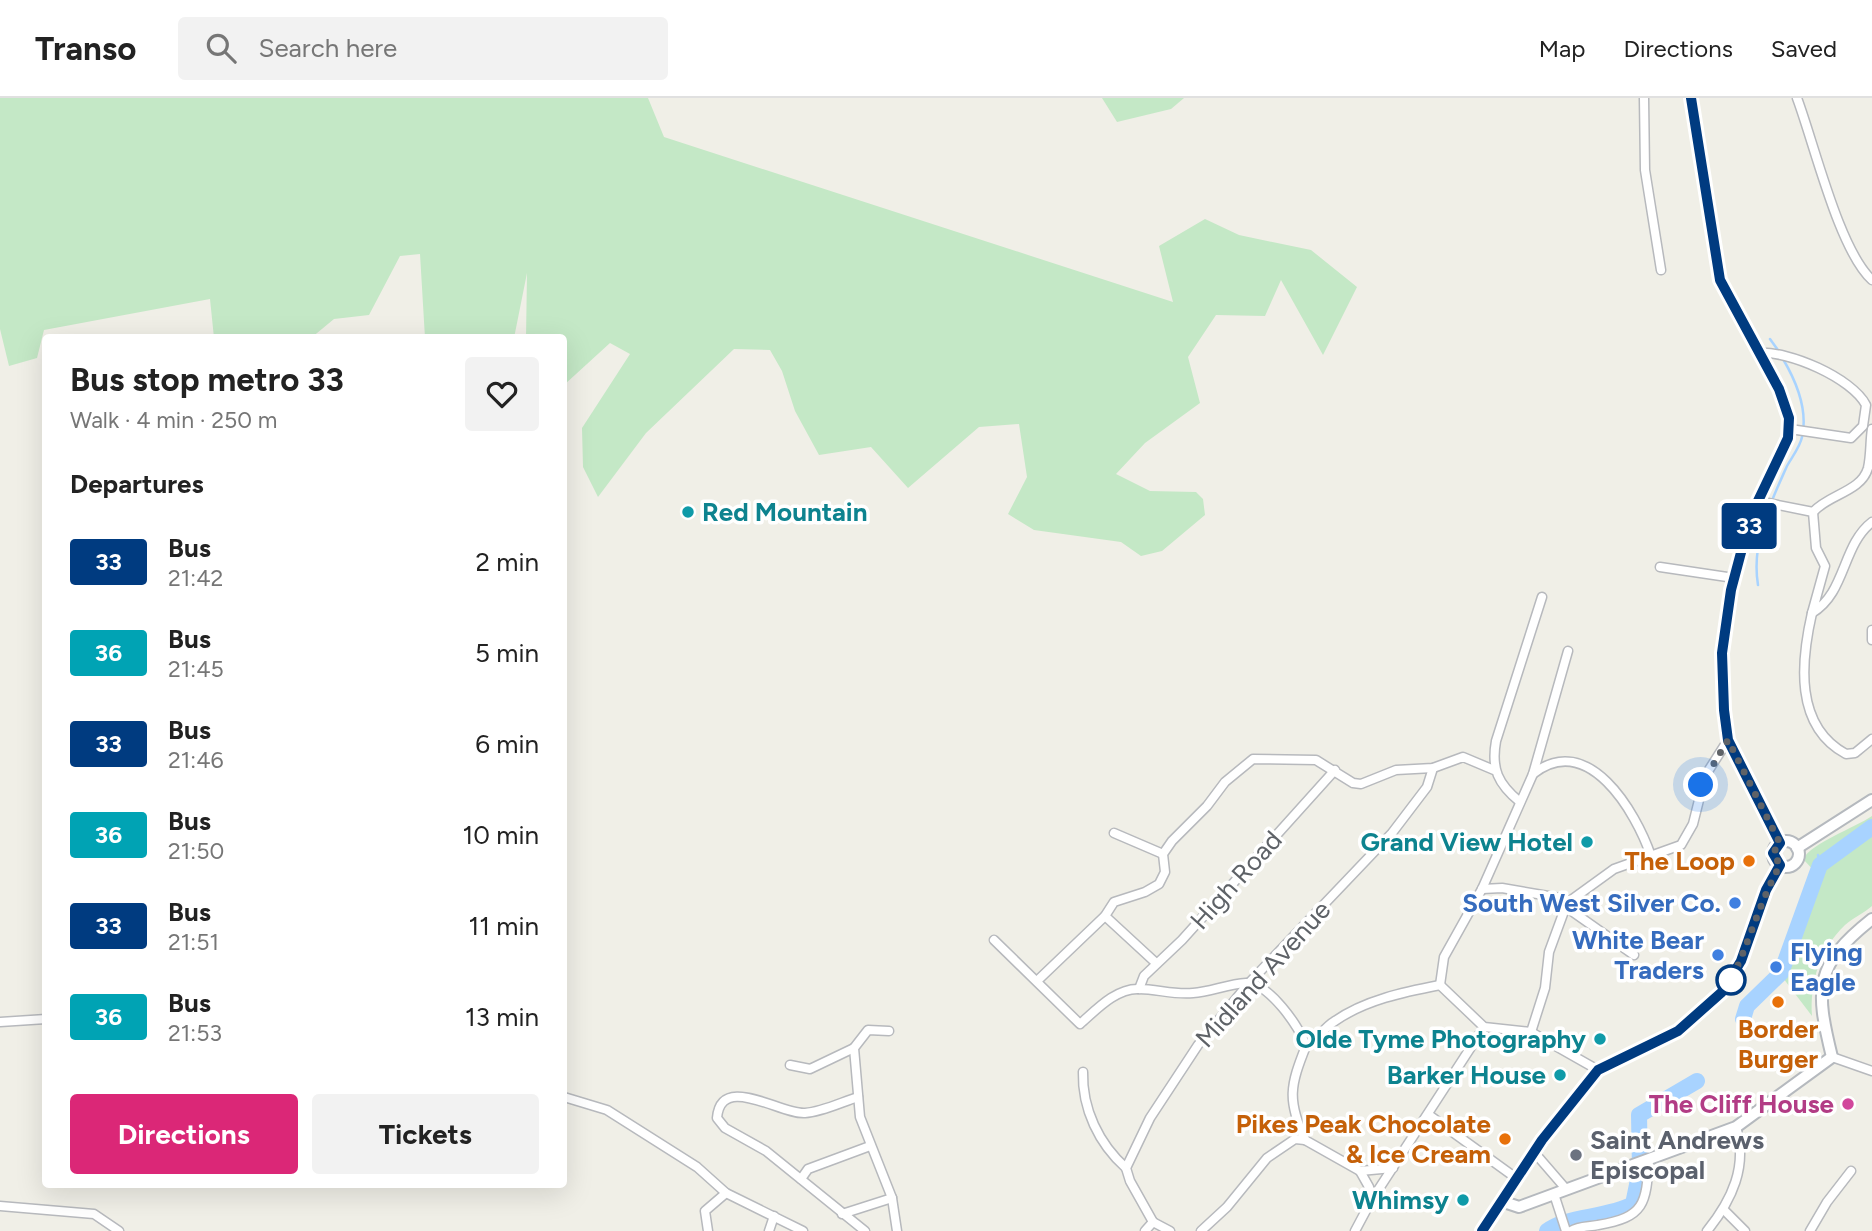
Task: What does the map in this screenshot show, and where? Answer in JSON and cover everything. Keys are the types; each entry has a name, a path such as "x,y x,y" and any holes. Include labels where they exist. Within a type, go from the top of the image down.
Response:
{"street":[{"path":"1644,98 1645,170 1661,270"},
{"path":"1691,98 1720,280 1783,398 1794,429 1734,578 1722,653 1728,740 1780,843"},
{"path":"1797,98 1844,232 1861,268 1872,280"},
{"path":"1758,353 1787,355 1816,367 1863,400 1866,405 1863,426 1851,438 1794,429"},
{"path":"1872,429 1868,466 1863,478 1822,502 1813,512 1816,548 1825,566 1812,613 1803,663 1805,694 1813,720 1846,754 1856,753 1872,739"},
{"path":"1762,503 1813,512"},
{"path":"1812,613 1829,600 1860,536 1872,522"},
{"path":"1660,567 1734,578"},
{"path":"1494,770 1496,741 1542,597"},
{"path":"1872,631 1872,640"},
{"path":"1440,985 1444,957 1482,889 1533,774 1569,651"},
{"path":"1531,1032 1545,988 1549,952 1567,904 1614,869 1677,848 1685,840 1693,824 1701,785 1728,740"},
{"path":"1037,981 1084,933 1105,916 1114,902 1159,884 1165,872 1163,854 1225,782 1259,757 1307,758 1335,770 1353,783 1361,784 1396,770 1433,768 1463,757 1494,770 1510,794 1520,802"},
{"path":"1533,774 1551,764 1566,761 1598,775 1626,801 1651,856"},
{"name":"Midland Avenue","path":"1126,1168 1170,1085 1249,983 1392,833 1427,787 1433,768"},
{"name":"High Road","path":"1139,989 1156,963 1182,940 1335,770"},
{"path":"1780,865 1795,863 1797,848 1872,800"},
{"path":"1114,834 1163,854"},
{"path":"1780,865 1773,853 1780,843 1788,841 1797,848"},
{"path":"1482,1231 1534,1152 1598,1070 1678,1031 1722,992 1741,961 1766,890 1780,865"},
{"path":"1482,889 1532,892 1560,898 1573,912 1634,955"},
{"path":"1105,916 1156,963"},
{"path":"1832,1057 1822,1015 1826,969 1840,945 1872,919"},
{"path":"994,940 1080,1024 1106,1001 1139,989 1194,993 1249,983 1264,990 1301,1030 1306,1046 1291,1095 1293,1112 1305,1140"},
{"path":"1306,1046 1315,1042 1332,1022 1351,1012 1408,991 1440,985"},
{"path":"1440,985 1484,1027 1531,1032 1598,1070"},
{"path":"0,1022 42,1019"},
{"path":"1355,1231 1371,1201 1484,1027"},
{"path":"789,1065 810,1069 854,1048 868,1030 889,1031"},
{"path":"854,1048 860,1117 870,1146 883,1170 892,1198 897,1231"},
{"path":"1832,1057 1872,1071"},
{"path":"1501,1201 1519,1207 1735,1127 1832,1057"},
{"path":"1083,1072 1083,1090 1095,1128 1112,1156 1126,1168 1130,1181 1153,1222 1170,1231"},
{"path":"858,1097 804,1113 737,1095 724,1100 718,1107 717,1118 725,1128 766,1151 865,1231"},
{"path":"567,1098 607,1110 697,1167 726,1194 803,1231"},
{"path":"1429,1115 1516,1178"},
{"path":"1707,1231 1724,1210 1740,1171 1742,1146 1735,1127"},
{"path":"1201,1231 1227,1208 1267,1158 1295,1139 1305,1140 1360,1171 1369,1187 1371,1201"},
{"path":"801,1180 808,1169 870,1146"},
{"path":"1534,1152 1566,1189"},
{"path":"1554,1194 1566,1227 1622,1220 1641,1208 1647,1194 1647,1161"},
{"path":"1360,1171 1393,1168"},
{"path":"1810,1231 1827,1202 1851,1171"},
{"path":"709,1231 705,1212 726,1194"},
{"path":"842,1214 892,1198"},
{"path":"0,1206 85,1212 94,1214 119,1231"},
{"path":"1724,1210 1745,1231"},
{"path":"769,1231 774,1216"},
{"path":"1145,1231 1153,1222"}],"green space":[{"path":"0,98 648,98 664,137 1173,302 1159,246 1205,219 1239,235 1311,250 1357,287 1323,355 1281,280 1265,316 1216,315 1188,357 1200,403 1145,443 1116,474 1150,491 1196,492 1203,499 1205,515 1162,551 1141,556 1121,542 1034,530 1008,514 1027,477 1019,424 979,427 908,488 871,447 819,455 795,411 782,371 770,350 734,349 646,433 598,497 583,467 582,428 630,354 610,343 567,382 567,334 526,334 527,273 515,334 425,334 420,254 400,256 369,315 334,319 316,334 214,334 210,299 44,330 37,358 9,366 0,329"},
{"path":"1102,98 1184,98 1171,109 1117,122"},
{"path":"1872,816 1872,906 1845,925 1823,956 1815,979 1812,1016 1783,978 1818,875 1803,859 1815,847"}],"waterway":[{"path":"1770,339 1780,353"},
{"path":"1758,585 1757,554 1764,524 1774,495 1802,437 1800,396 1783,359"},
{"path":"1743,1019 1747,1006 1781,973 1820,865 1872,827"},
{"path":"1818,855 1820,865"},
{"path":"1547,1231 1565,1222 1612,1212 1633,1204 1640,1170 1639,1115 1697,1081"}],"bus line":[{"name":"33","path":"1482,1231 1542,1140 1598,1070 1611,1061 1685,1027 1722,992 1741,961 1766,890 1780,865 1773,853 1776,845 1780,843 1728,740 1722,687 1722,653 1731,590 1743,545 1758,501 1788,438 1789,418 1779,389 1720,280 1691,98"}],"place":[{"name":"Red Mountain","path":"688,512"},
{"name":"Grand View Hotel","path":"1587,842"},
{"name":"The Loop","path":"1749,861"},
{"name":"South West Silver Co.","path":"1735,903"},
{"name":"White Bear Traders","path":"1718,955"},
{"name":"Flying Eagle","path":"1776,967"},
{"name":"Border Burger","path":"1778,1002"},
{"name":"Olde Tyme Photography","path":"1600,1039"},
{"name":"Barker House","path":"1560,1075"},
{"name":"The Cliff House","path":"1848,1104"},
{"name":"Pikes Peak Chocolate & Ice Cream","path":"1505,1139"},
{"name":"Saint Andrews Episcopal","path":"1576,1155"},
{"name":"Whimsy","path":"1463,1200"}],"route":[{"path":"1701,785 1711,763 1728,740 1780,843 1776,845 1773,853 1780,865 1766,890 1745,952 1731,980"}]}
